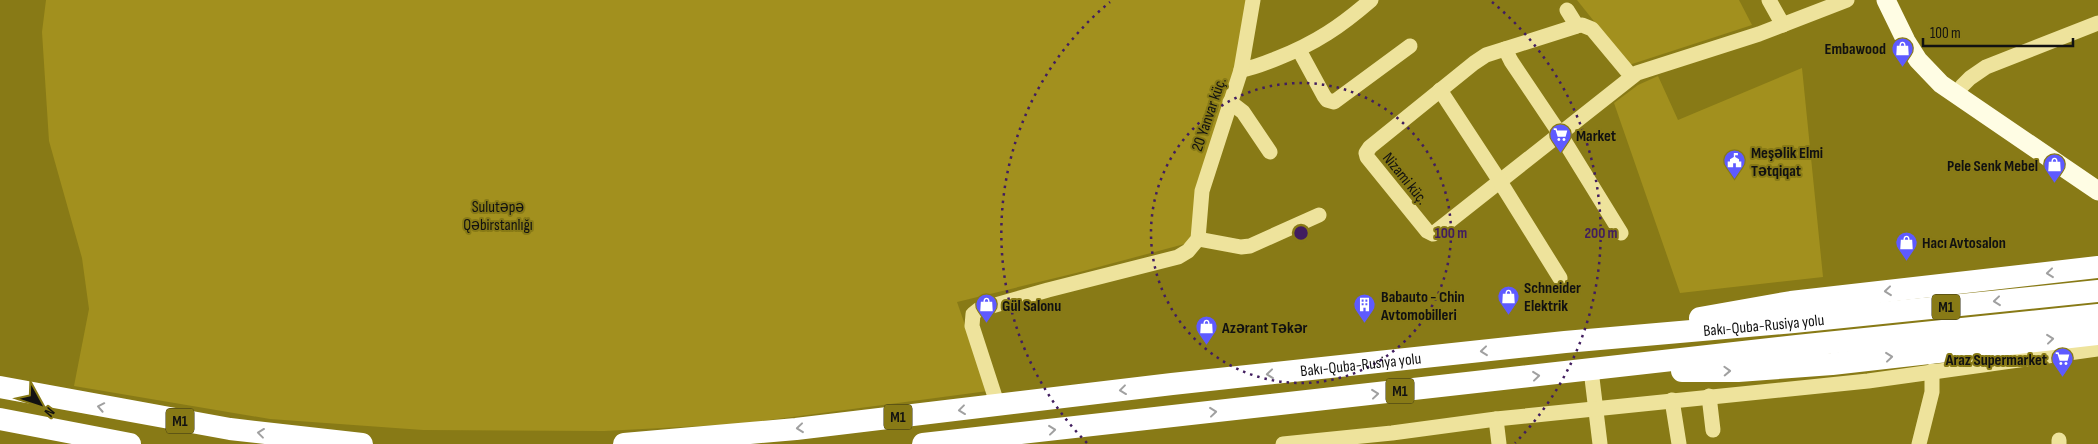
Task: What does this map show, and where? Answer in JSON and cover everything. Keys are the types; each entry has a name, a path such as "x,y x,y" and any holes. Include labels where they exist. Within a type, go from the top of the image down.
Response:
{"highway":[{"path":"1588,340 1748,308 2093,267"},
{"name":"Bakı-Quba-Rusiya yolu","path":"624,444 796,429 1172,384 1588,340 1794,322 2098,291"},
{"name":"Bakı-Quba-Rusiya yolu","path":"923,444 1797,346 2098,315"},
{"path":"1591,370 1712,372 1767,369 1832,364 2098,334"},
{"name":"M1","path":"0,387 230,429 362,444"},
{"path":"0,419 130,444"}],"main road":[{"path":"1886,0 1892,16 1910,47 1929,73 1941,84 2098,191"},
{"path":"1899,0 1909,23 1938,65 1962,86 2098,177"}],"street":[{"name":"20 Yanvar küç.","path":"1198,239 1199,210 1206,175 1241,70 1253,0"},
{"path":"1241,70 1299,50 1332,32 1371,0"},
{"path":"1769,0 1782,25"},
{"name":"Nizami küç.","path":"1577,26 1486,56 1474,62 1370,147 1366,157 1427,231 1433,234 1499,180 1645,69 1733,43 1847,0"},
{"path":"1567,10 1577,26 1582,25 1592,30 1632,77"},
{"path":"1962,86 1986,67 2098,23"},
{"path":"1299,50 1324,96 1327,100 1334,102 1410,46"},
{"path":"1505,50 1621,233"},
{"path":"1440,90 1560,278"},
{"path":"1230,102 1243,112 1270,152"},
{"path":"998,406 972,326 973,314 983,308 1178,257 1188,251 1198,239 1240,247 1250,246 1319,215"},
{"path":"1282,444 1393,438 1496,419 1868,381 2098,349"},
{"path":"1591,370 1600,444"},
{"path":"1919,444 1932,392 1932,371"},
{"path":"1709,396 1712,430"},
{"path":"1672,400 1679,444"},
{"path":"1496,419 1498,444"}],"green space":[{"name":"Sulutəpə Qəbirstanlığı","path":"46,0 1248,0 1243,38 1192,242 957,302 988,391 740,424 604,431 423,430 270,419 74,386 89,309 82,258 49,141 42,32"},
{"path":"1577,0 1739,0 1752,25 1629,65"},
{"path":"1802,68 1823,277 1680,293 1614,103 1638,85 1658,76 1678,120"}],"place":[{"name":"Embawood","path":"1902,67"},
{"name":"Market","path":"1560,154"},
{"name":"Meşəlik Elmi Tətqiqat","path":"1735,180"},
{"name":"Pele Senk Mebel","path":"2054,184"},
{"name":"Hacı Avtosalon","path":"1906,261"},
{"name":"Schneider Elektrik","path":"1508,315"},
{"name":"Gül Salonu","path":"986,324"},
{"name":"Babauto - Chin Avtomobilleri","path":"1365,324"},
{"name":"Azərant Təkər","path":"1206,346"},
{"name":"Araz Supermarket","path":"2063,378"}]}
